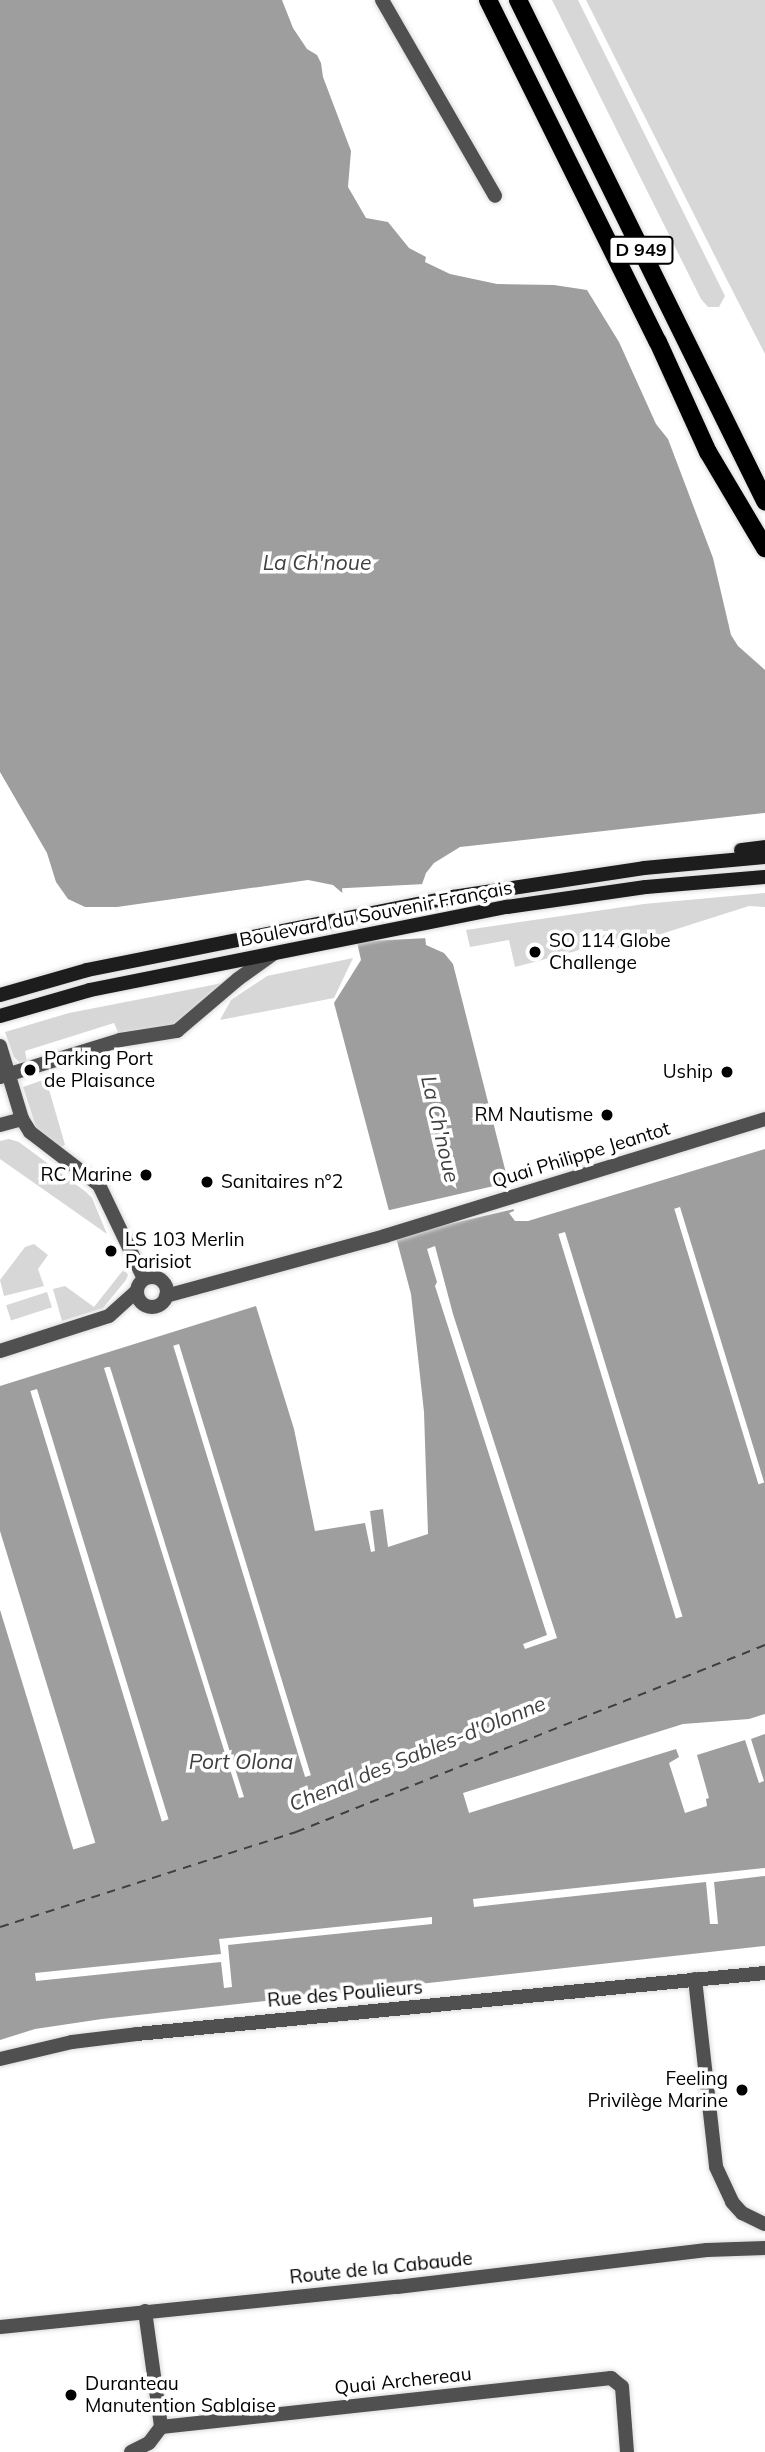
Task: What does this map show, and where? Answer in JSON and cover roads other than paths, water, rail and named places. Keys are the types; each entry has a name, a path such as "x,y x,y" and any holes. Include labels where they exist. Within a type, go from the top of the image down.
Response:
{"main road":[{"name":"D 949","path":"518,0 765,501"},
{"name":"D 949","path":"491,6 658,342 708,452 765,548"},
{"path":"711,862 727,852 765,847"},
{"name":"Boulevard du Souvenir Français","path":"0,995 87,970 453,897 630,870 765,857"},
{"name":"Boulevard du Souvenir Français","path":"0,1016 90,990 457,916 646,887 765,877"}],"street":[{"path":"382,0 495,196"},
{"path":"480,0 491,6"},
{"path":"4,1076 120,1040 177,1031 238,979 275,953"},
{"path":"0,1046 4,1076 30,1132 99,1185 140,1285 140,1301 149,1306 159,1305 166,1296 163,1281 154,1277 140,1285 109,1316 0,1350"},
{"path":"0,1125 22,1119"},
{"name":"Quai Philippe Jeantot","path":"166,1296 385,1236 765,1119"},
{"name":"Rue des Poulieurs","path":"0,2059 72,2042 137,2034 765,1973"},
{"path":"695,1979 716,2167 732,2202 742,2214 765,2224"},
{"name":"Route de la Cabaude","path":"0,2327 397,2287 707,2250 765,2248"},
{"path":"131,2452 149,2443 161,2427 145,2311"},
{"name":"Quai Archereau","path":"161,2427 611,2378 622,2387 627,2452"}],"water":[{"path":"0,0 282,0 293,28 307,49 317,55 321,63 323,77 351,151 348,187 366,218 388,222 409,248 426,257 425,262 450,274 497,284 554,285 587,290 619,342 656,424 668,439 713,558 731,635 738,646 765,670 765,813 460,847 434,863 426,873 420,890 426,945 444,953 453,964 508,1181 514,1211 509,1213 515,1221 528,1221 765,1149 765,1946 102,2019 35,2029 0,2040 0,1386 256,1306 294,1429 315,1531 365,1523 371,1552 375,1551 370,1511 383,1509 388,1547 428,1534 424,1412 411,1294 334,1003 361,960 347,897 333,885 308,880 117,907 85,907 68,899 56,882 47,853 0,772"}],"place":[{"name":"SO 114 Globe Challenge","path":"535,952"},
{"name":"Parking Port de Plaisance","path":"30,1070"},
{"name":"Uship","path":"727,1072"},
{"name":"RM Nautisme","path":"607,1115"},
{"name":"RC Marine","path":"146,1175"},
{"name":"Sanitaires n°2","path":"207,1182"},
{"name":"LS 103 Merlin Parisiot","path":"111,1251"},
{"name":"Feeling Privilège Marine","path":"742,2090"},
{"name":"Duranteau Manutention Sablaise","path":"71,2395"}],"water label":[{"name":"La Ch'noue","path":"317,562"},
{"name":"La Ch'noue","path":"441,1129"},
{"name":"Chenal des Sables-d'Olonne","path":"417,1753"},
{"name":"Port Olona","path":"241,1761"}]}
